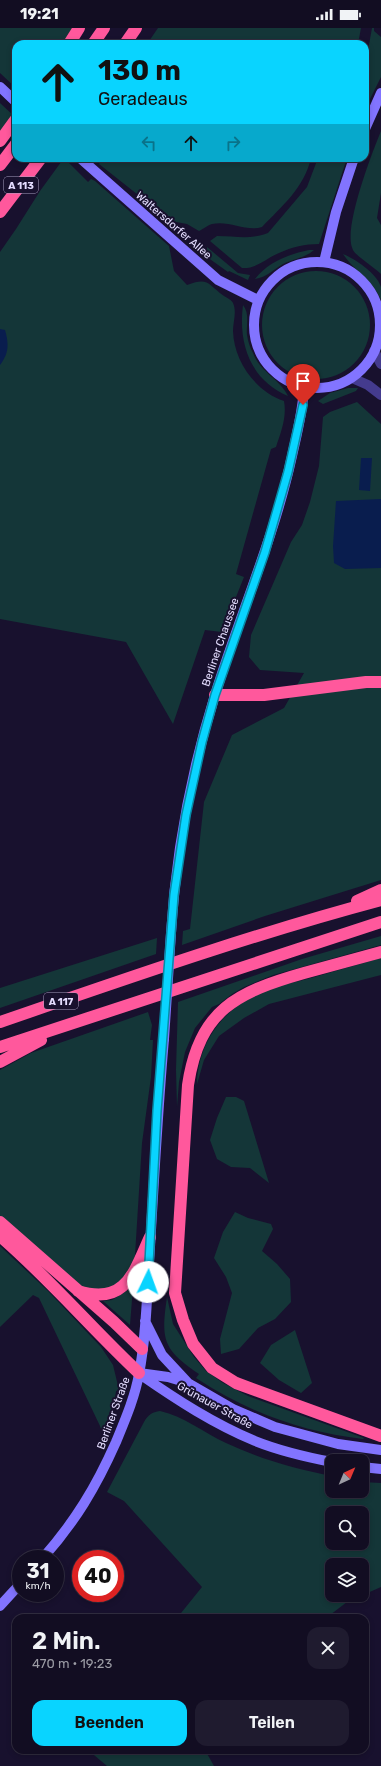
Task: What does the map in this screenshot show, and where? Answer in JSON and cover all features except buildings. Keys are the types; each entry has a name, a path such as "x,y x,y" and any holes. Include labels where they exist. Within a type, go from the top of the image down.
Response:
{"highway":[{"path":"72,40 79,28"},
{"path":"95,40 104,28"},
{"path":"127,40 136,28"},
{"path":"0,141 12,124"},
{"name":"A 113","path":"0,165 12,149"},
{"name":"A 113","path":"0,212 38,162"},
{"path":"215,695 264,695 366,682 381,682"},
{"path":"329,914 381,890"},
{"name":"A 117","path":"0,1022 121,980 329,914 381,900"},
{"name":"A 117","path":"0,1047 381,922"},
{"path":"381,952 259,987 238,998 225,1008 214,1019 204,1035 196,1052 188,1085 175,1294 183,1320 193,1344 212,1368 236,1383 381,1436"},
{"path":"0,1062 83,1019"},
{"path":"0,1222 114,1322 142,1349"},
{"path":"0,1236 41,1273 140,1373"},
{"path":"77,1290 88,1294 112,1293 123,1286 132,1276 150,1237"}],"street":[{"path":"0,87 12,98"},
{"path":"369,120 381,93"},
{"name":"Waltersdorfer Allee","path":"84,162 218,280 258,300"},
{"path":"324,262 336,212 353,162"},
{"path":"310,262 324,262 350,271 360,279 375,300 379,313 380,326 378,339 369,361 352,378 329,387 317,389 291,383 279,376 268,366 260,355 255,342 253,328 254,314 258,300 265,288 274,278 285,270 297,265 310,262"},
{"path":"374,351 381,364"},
{"path":"352,378 368,385 381,395"},
{"name":"Berliner Chaussee","path":"164,1039 178,856 186,815 202,742 215,695 265,552 283,494 302,411 304,387"},
{"name":"Berliner Straße","path":"49,1550 72,1522 95,1486 120,1432 132,1401 140,1373 145,1321 157,1111 164,1039"},
{"name":"Grünauer Straße","path":"145,1321 162,1354 188,1383"},
{"name":"Grünauer Straße","path":"140,1373 168,1377 188,1383 233,1409 275,1427 338,1444 381,1450"},
{"name":"Grünauer Straße","path":"140,1373 188,1406 255,1441 302,1456 325,1461"},
{"path":"369,1468 381,1469"},
{"path":"0,1606 12,1593"}],"green space":[{"path":"0,28 73,28 66,40 12,40 12,84 0,73"},
{"path":"158,28 361,28 359,40 150,40"},
{"path":"372,28 374,28 374,31 381,37 381,77 369,101 369,45"},
{"path":"0,103 12,114 12,119 0,134"},
{"path":"381,131 381,193 377,218 381,225 381,274 353,250 351,226 371,156"},
{"path":"61,162 68,162 88,182 91,179 95,181 169,246 174,271 187,285 200,282 207,283 232,301 235,310 233,331 234,342 242,364 248,374 264,390 284,401 285,413 282,430 276,447 271,449 236,574 244,577 222,632 205,630 173,724 126,642 0,619 0,252"},
{"path":"100,162 310,162 308,169 298,187 262,227 250,228 218,223 210,225 199,231 187,224 171,221 99,164"},
{"path":"316,162 346,162 319,244 284,251 257,265 242,268 210,241 217,236 249,237 268,233 307,187"},
{"path":"207,247 238,273 250,275 248,280 229,271 228,272 207,257"},
{"path":"314,250 303,257 283,264 266,275 255,279 273,263 294,254"},
{"path":"343,254 359,263 375,277 381,287 381,300 373,286"},
{"path":"316,271 337,275 354,287 366,304 370,325 366,346 354,363 337,375 316,379 295,375 278,363 266,346 262,325 266,304 278,287 295,275"},
{"path":"243,305 246,312 249,344 256,360 280,385 288,396 275,389 264,380 249,359 243,333"},
{"path":"348,388 358,388 356,391 323,404 318,401 330,393"},
{"path":"357,402 381,424 381,880 265,916 182,945 183,931 190,929 204,802 232,735 284,708 304,673 260,670 249,657 251,635 291,542 302,525 310,502 319,466 323,417 330,412"},
{"path":"381,936 381,945 273,975 244,987 212,1007 195,1028 185,1052 179,1082 177,1107 176,1070 178,1002 302,959"},
{"path":"157,938 156,954 0,1008 0,988"},
{"path":"381,958 381,975 269,1004 244,1018 219,1036 204,1060 197,1084 203,1052 209,1038 228,1014 240,1004 274,987"},
{"path":"148,1012 152,1025 150,1040 153,1040 151,1077 142,1143 135,1255 127,1274 114,1285 98,1289 88,1288 78,1285 0,1216 0,1070 31,1053"},
{"path":"226,1097 236,1097 244,1101 269,1183 250,1168 231,1167 217,1159 210,1140"},
{"path":"235,1212 248,1218 271,1224 273,1229 262,1251 277,1264 290,1279 291,1302 275,1319 258,1328 239,1349 221,1354 220,1339 232,1293 226,1277 214,1258 223,1232"},
{"path":"0,1246 48,1291 101,1347 113,1365 119,1390 116,1391 114,1405 104,1437 39,1298 33,1295 0,1327"},
{"path":"133,1287 130,1325 103,1301 112,1300"},
{"path":"167,1297 173,1324 194,1357 206,1371 223,1383 248,1396 364,1438 341,1436 297,1426 276,1419 235,1401 196,1378 199,1374 171,1350 167,1342 164,1323"},
{"path":"295,1330 312,1383 301,1393 279,1380 260,1363 271,1345"},
{"path":"160,1411 169,1413 239,1449 291,1467 325,1474 325,1498 369,1498 369,1482 381,1483 381,1587 369,1592 369,1558 325,1558 325,1602 347,1602 331,1614 180,1614 202,1587 124,1501 107,1492 150,1414"},
{"path":"93,1754 207,1754 214,1766 107,1766"}],"water":[{"path":"0,329 5,330 8,344 7,352 0,365"},
{"path":"361,458 372,458 370,491 359,490"},
{"path":"381,499 381,568 345,569 334,563 333,546 336,501"}],"route":[{"path":"148,1282 157,1111 178,856 202,742 215,695 238,632 283,494 303,405"}]}
